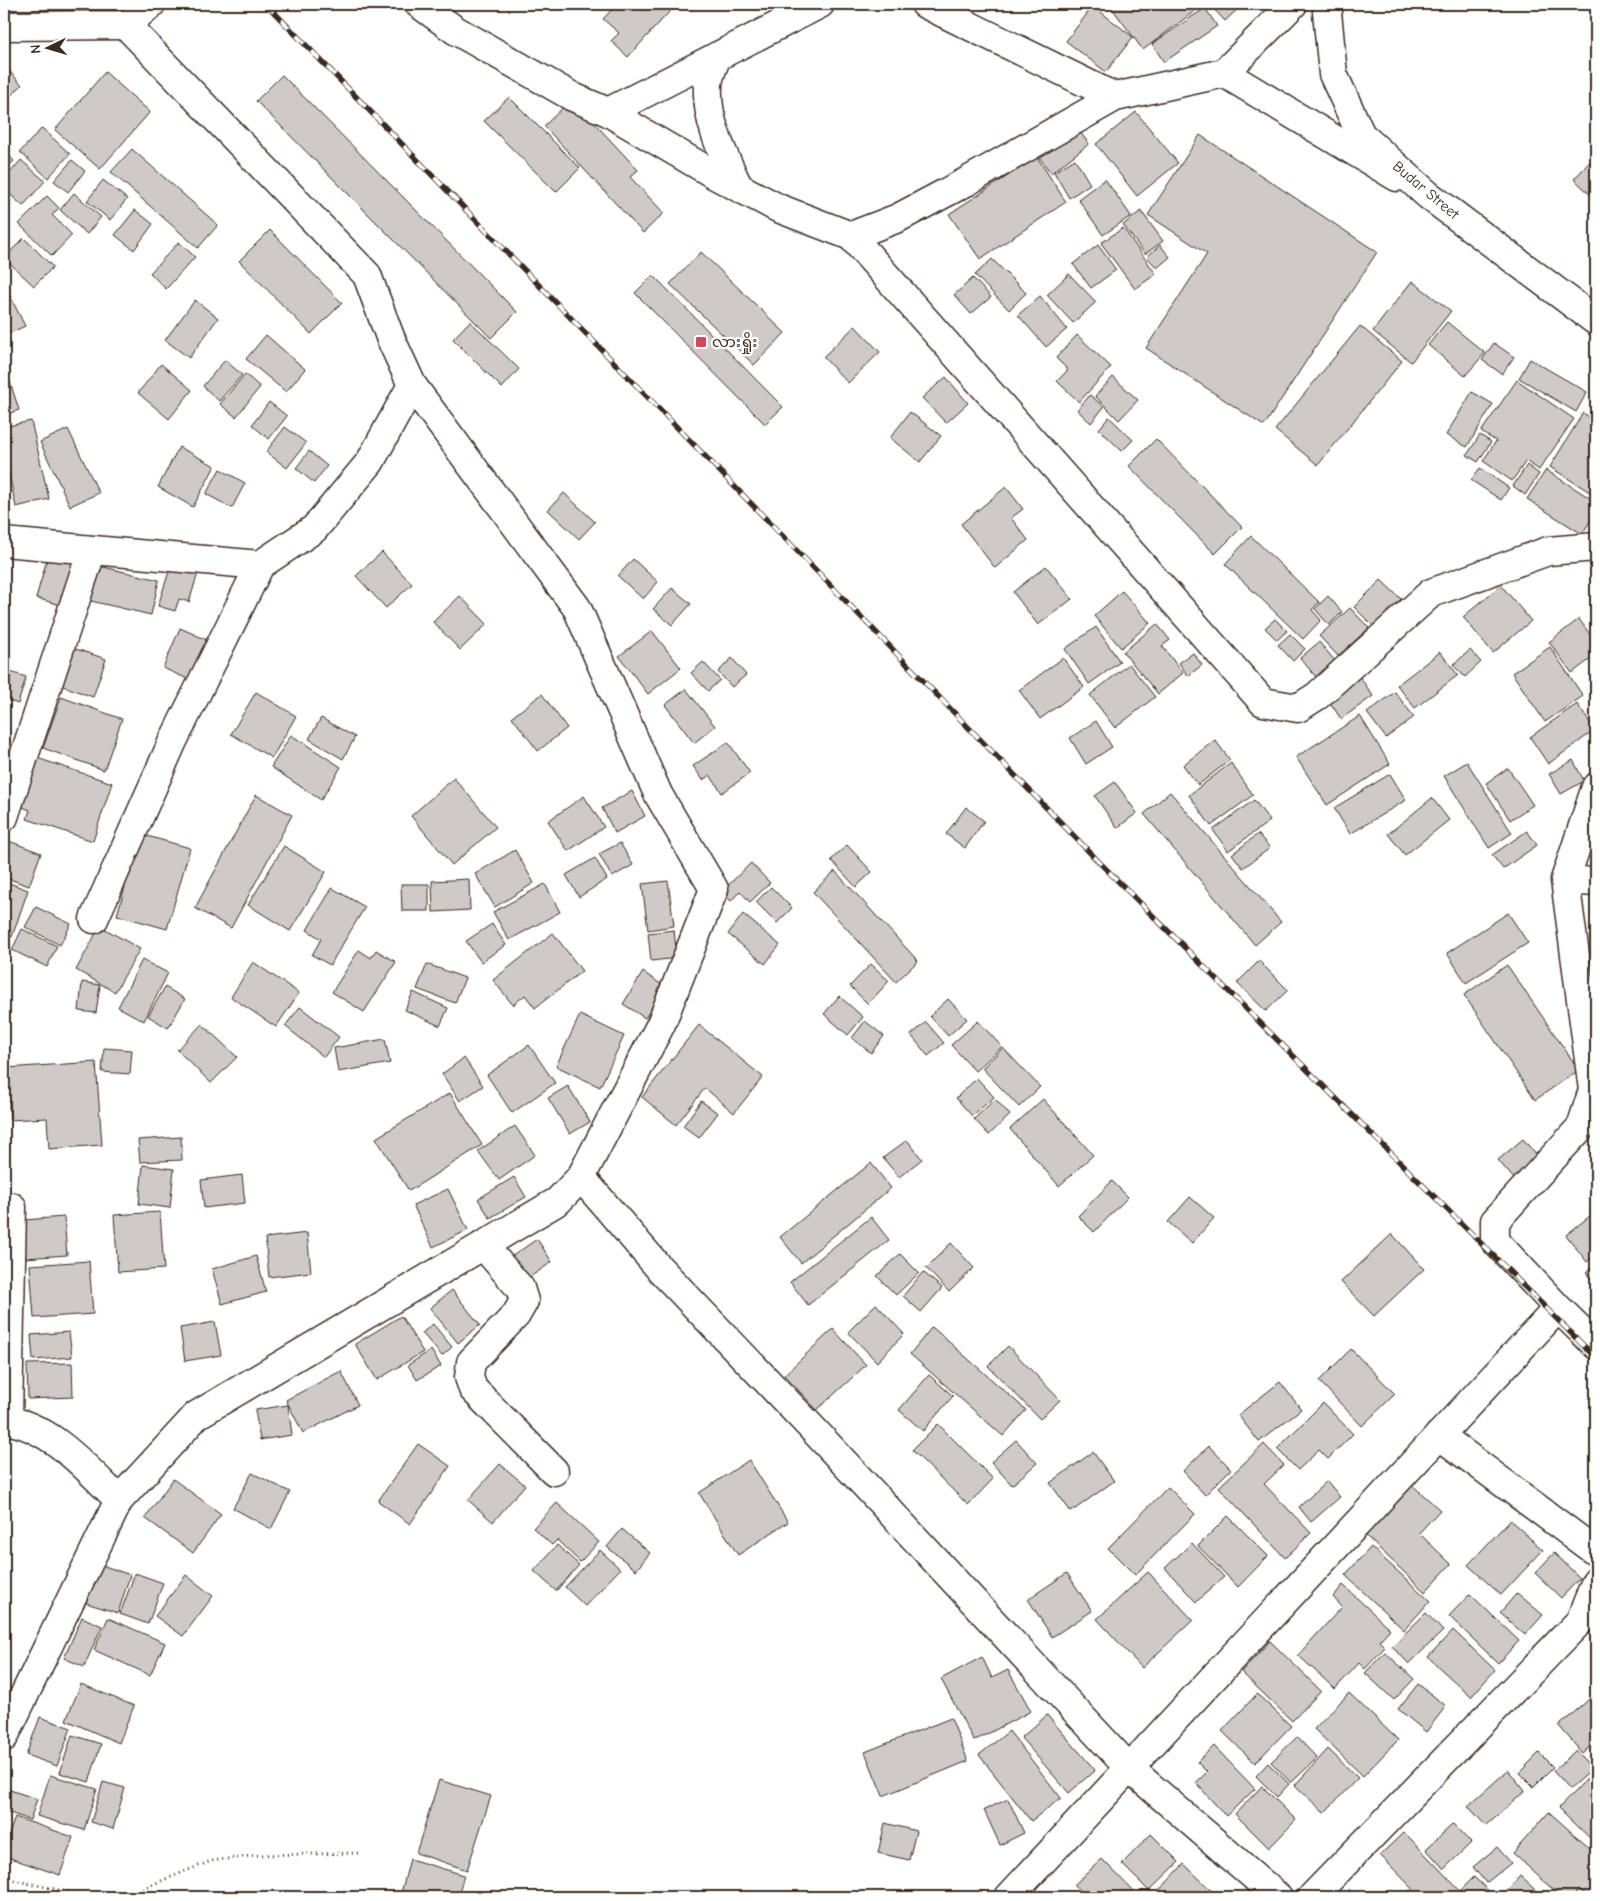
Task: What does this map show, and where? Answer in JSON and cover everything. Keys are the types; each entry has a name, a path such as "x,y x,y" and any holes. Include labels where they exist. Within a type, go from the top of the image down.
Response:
{"street":[{"path":"4,26 126,25 151,4"},
{"path":"419,4 455,30 573,97 608,112 739,188 778,208 851,236 1263,702 1298,708 1317,696 1431,593 1548,551 1596,547"},
{"path":"608,112 820,4"},
{"path":"925,4 1114,97"},
{"path":"851,236 898,218 1114,97 1224,73 1293,4"},
{"name":"Budar Street","path":"1328,8 1333,74 1361,135 1428,195 1596,322"},
{"path":"4,1737 119,1500 197,1415 558,1201 580,1177 661,1024 714,888 658,794 577,608 412,385 390,337 367,276 126,25"},
{"path":"717,56 708,84 709,110 719,146 739,188"},
{"path":"1224,73 1428,195"},
{"path":"94,919 172,743 260,565 314,529 364,470 412,385"},
{"path":"4,542 260,565"},
{"path":"4,817 92,550"},
{"path":"1596,787 1565,880 1593,1090 1581,1127 1495,1221 1495,1241 1596,1345"},
{"path":"1565,880 1596,882"},
{"path":"580,1177 660,1269 1129,1768 1278,1897"},
{"path":"12,1207 6,1420 20,1422 64,1448 119,1500"},
{"path":"483,1245 520,1288 524,1301 516,1315 471,1362 469,1377 473,1389 554,1471"},
{"path":"1009,1897 1558,1308"},
{"path":"1439,1435 1596,1552"},
{"path":"1312,1897 1580,1621 1596,1581"}],"path":[{"path":"114,1897 126,1895 212,1860 259,1855 359,1853"},
{"path":"4,1878 92,1897"}],"building":[{"path":"617,4 665,4 671,10 628,57 611,41 619,33 603,19"},
{"path":"1109,4 1204,4 1143,50"},
{"path":"1209,4 1243,4 1225,21"},
{"path":"1093,6 1133,37 1106,72 1066,41"},
{"path":"1205,8 1217,26 1164,62 1152,44"},
{"path":"4,65 22,85 4,102"},
{"path":"105,72 150,112 100,169 55,130"},
{"path":"282,75 517,312 491,338 256,101"},
{"path":"509,97 580,168 556,192 484,121"},
{"path":"572,99 638,170 630,177 664,213 643,233 544,126"},
{"path":"1136,112 1178,163 1137,196 1096,144"},
{"path":"42,128 70,154 48,178 20,152"},
{"path":"1077,128 1089,144 1051,173 1039,157"},
{"path":"1200,135 1377,252 1264,426 1146,348 1207,254 1148,215"},
{"path":"132,149 218,225 198,248 111,172"},
{"path":"4,150 14,161 4,171"},
{"path":"1596,155 1596,200 1574,179"},
{"path":"1037,157 1066,202 980,259 949,214"},
{"path":"1075,159 1090,184 1069,198 1054,172"},
{"path":"21,160 45,181 23,206 4,189 4,180"},
{"path":"72,160 85,171 68,192 54,181"},
{"path":"1105,179 1131,216 1103,235 1078,199"},
{"path":"103,180 127,199 110,220 87,201"},
{"path":"74,193 101,217 87,234 60,210"},
{"path":"47,196 59,208 52,215 72,235 52,256 19,224"},
{"path":"135,210 153,224 134,250 115,235"},
{"path":"1141,211 1163,241 1145,254 1123,225"},
{"path":"1123,228 1156,274 1135,289 1101,243"},
{"path":"270,230 342,303 311,334 239,261"},
{"path":"24,238 53,267 34,286 4,258"},
{"path":"179,242 195,257 166,289 150,273"},
{"path":"1098,245 1116,270 1091,288 1073,264"},
{"path":"1160,245 1170,257 1157,268 1147,257"},
{"path":"701,252 785,333 754,365 670,284"},
{"path":"992,259 1026,293 1009,310 975,275"},
{"path":"1069,274 1096,302 1073,323 1047,295"},
{"path":"653,275 783,407 765,424 635,293"},
{"path":"973,278 991,297 971,314 954,295"},
{"path":"1412,281 1451,311 1411,362 1373,331"},
{"path":"8,292 25,326 6,335 4,331 4,294"},
{"path":"1040,296 1067,329 1046,347 1018,315"},
{"path":"195,300 218,318 189,358 165,340"},
{"path":"470,321 519,369 502,388 453,339"},
{"path":"1447,322 1485,353 1465,376 1428,345"},
{"path":"855,326 880,352 848,383 823,357"},
{"path":"1360,326 1402,361 1318,465 1275,430"},
{"path":"266,335 305,369 286,392 246,359"},
{"path":"1077,335 1111,367 1079,402 1057,381 1068,370 1056,358"},
{"path":"1494,343 1514,357 1502,374 1482,360"},
{"path":"1530,359 1587,392 1576,412 1519,378"},
{"path":"225,360 242,375 219,401 203,386"},
{"path":"4,363 19,410 4,415"},
{"path":"161,364 192,390 169,419 138,393"},
{"path":"245,374 260,387 236,417 220,404"},
{"path":"946,377 968,403 946,423 922,398"},
{"path":"1113,377 1138,400 1119,420 1095,396"},
{"path":"1517,380 1574,419 1539,470 1526,461 1512,481 1483,461 1496,441 1481,432"},
{"path":"1472,392 1493,404 1467,447 1446,435"},
{"path":"1090,395 1104,407 1091,423 1077,410"},
{"path":"269,402 287,416 269,439 252,425"},
{"path":"910,412 941,436 920,462 890,438"},
{"path":"1583,413 1596,421 1596,496 1550,467"},
{"path":"1109,417 1133,440 1122,451 1099,429"},
{"path":"31,421 49,499 16,507 4,451 4,427"},
{"path":"285,427 306,443 287,468 266,452"},
{"path":"68,429 99,493 70,506 40,442"},
{"path":"1480,435 1491,442 1478,462 1467,455"},
{"path":"1156,439 1242,527 1215,554 1129,466"},
{"path":"179,447 215,466 193,507 158,487"},
{"path":"309,451 327,466 314,483 296,468"},
{"path":"1527,465 1539,474 1525,495 1513,486"},
{"path":"1480,468 1509,488 1501,500 1471,480"},
{"path":"220,469 245,483 232,508 206,494"},
{"path":"1546,470 1596,502 1596,512 1582,534 1527,499"},
{"path":"1006,487 1023,509 1011,518 1028,540 995,568 961,524"},
{"path":"564,493 595,522 579,539 548,510"},
{"path":"1251,536 1319,602 1312,610 1321,620 1303,639 1225,564"},
{"path":"49,552 74,560 60,605 36,598"},
{"path":"382,552 412,584 386,608 356,576"},
{"path":"633,559 658,582 643,599 618,576"},
{"path":"171,565 198,573 189,602 179,599 175,611 158,606"},
{"path":"99,566 159,580 151,615 91,601"},
{"path":"1046,566 1072,599 1038,625 1013,592"},
{"path":"1381,580 1401,599 1374,627 1354,607"},
{"path":"1501,585 1531,621 1493,653 1463,617"},
{"path":"672,588 691,604 672,625 653,609"},
{"path":"1122,591 1150,623 1121,648 1094,616"},
{"path":"460,596 487,624 460,650 433,622"},
{"path":"1328,596 1342,612 1329,625 1315,609"},
{"path":"1350,608 1369,628 1338,656 1319,636"},
{"path":"1275,619 1287,631 1277,640 1265,628"},
{"path":"1579,619 1596,643 1596,655 1572,673 1549,642"},
{"path":"1157,624 1170,640 1162,646 1183,673 1158,694 1123,652"},
{"path":"1096,627 1120,662 1089,684 1065,649"},
{"path":"180,628 207,640 190,680 163,668"},
{"path":"652,631 681,668 648,694 619,656"},
{"path":"1290,634 1305,649 1293,661 1278,645"},
{"path":"1319,642 1335,661 1316,677 1300,658"},
{"path":"67,646 106,659 93,697 55,683"},
{"path":"1550,647 1583,696 1545,722 1512,673"},
{"path":"1470,650 1481,662 1465,677 1453,665"},
{"path":"1440,652 1458,675 1415,708 1397,685"},
{"path":"1193,653 1202,665 1188,676 1179,663"},
{"path":"732,658 746,675 732,687 718,672"},
{"path":"1063,658 1084,687 1040,719 1019,690"},
{"path":"703,662 720,680 708,691 691,673"},
{"path":"1129,664 1155,697 1115,728 1090,695"},
{"path":"4,670 26,677 18,704 4,699"},
{"path":"1360,677 1373,696 1341,719 1328,699"},
{"path":"686,689 715,726 694,743 665,705"},
{"path":"256,692 296,716 272,758 231,734"},
{"path":"1395,692 1414,717 1386,738 1367,713"},
{"path":"542,694 567,728 538,751 512,717"},
{"path":"61,697 122,719 104,770 43,748"},
{"path":"1577,704 1595,730 1548,764 1530,737"},
{"path":"1360,716 1390,764 1327,805 1296,757"},
{"path":"321,718 355,737 343,759 309,739"},
{"path":"1096,721 1112,747 1086,764 1070,738"},
{"path":"291,735 341,767 321,800 271,767"},
{"path":"1215,740 1230,760 1198,785 1183,765"},
{"path":"728,742 750,773 722,793 710,775 703,780 693,766"},
{"path":"31,756 112,783 93,841 27,819 30,810 15,804"},
{"path":"1573,760 1584,781 1561,794 1549,774"},
{"path":"1467,762 1512,833 1489,848 1444,776"},
{"path":"1231,763 1253,795 1211,826 1189,795"},
{"path":"1508,768 1533,805 1510,820 1486,783"},
{"path":"1390,774 1406,800 1350,834 1334,808"},
{"path":"454,778 496,827 452,865 411,816"},
{"path":"1115,782 1137,813 1117,828 1095,796"},
{"path":"632,791 645,816 615,833 602,808"},
{"path":"1170,792 1281,922 1255,945 1144,814"},
{"path":"256,795 292,815 231,928 195,908"},
{"path":"584,796 604,827 568,851 548,821"},
{"path":"1432,798 1449,820 1405,855 1388,834"},
{"path":"1254,800 1270,821 1228,851 1213,830"},
{"path":"966,807 984,821 965,848 946,834"},
{"path":"1596,827 1596,868 1590,867"},
{"path":"1527,831 1537,845 1503,869 1492,855"},
{"path":"140,834 190,848 167,929 117,915"},
{"path":"1258,834 1270,848 1243,868 1232,854"},
{"path":"9,841 41,853 29,886 4,877 4,856"},
{"path":"620,843 633,865 612,877 599,854"},
{"path":"847,845 872,872 856,887 831,860"},
{"path":"284,846 326,872 290,931 248,905"},
{"path":"515,850 534,883 495,907 475,874"},
{"path":"595,858 607,879 579,897 566,875"},
{"path":"751,863 770,883 750,902 740,891 731,901 721,892"},
{"path":"835,871 918,961 896,982 813,892"},
{"path":"469,879 470,910 433,912 432,881"},
{"path":"4,881 28,890 12,937 4,934"},
{"path":"668,881 674,926 648,930 642,884"},
{"path":"401,884 429,884 429,911 402,911"},
{"path":"545,884 560,912 509,940 493,912"},
{"path":"771,887 792,908 777,923 756,902"},
{"path":"332,888 365,907 330,965 312,955 321,939 307,930"},
{"path":"36,907 71,924 60,945 25,927"},
{"path":"1508,913 1528,943 1466,983 1447,953"},
{"path":"743,914 780,945 765,964 728,934"},
{"path":"492,924 506,945 481,962 466,941"},
{"path":"100,926 140,949 115,992 76,970"},
{"path":"22,929 57,946 47,967 12,950"},
{"path":"674,930 677,958 651,961 648,933"},
{"path":"553,933 582,971 535,1008 525,995 513,1005 493,980"},
{"path":"359,950 371,958 376,950 396,962 364,1012 332,992"},
{"path":"142,960 168,973 144,1021 118,1007"},
{"path":"1259,961 1288,990 1266,1011 1237,983"},
{"path":"253,962 299,993 276,1027 231,997"},
{"path":"427,964 465,978 455,1003 417,989"},
{"path":"871,964 889,981 868,1004 850,986"},
{"path":"1507,965 1579,1070 1535,1100 1464,995"},
{"path":"643,972 665,987 645,1018 623,1004"},
{"path":"82,982 100,985 96,1013 79,1011"},
{"path":"165,987 185,999 168,1028 148,1016"},
{"path":"413,992 448,1008 440,1026 405,1010"},
{"path":"839,996 863,1017 848,1035 824,1014"},
{"path":"948,999 967,1019 948,1036 930,1016"},
{"path":"300,1007 339,1037 324,1057 285,1026"},
{"path":"580,1015 624,1036 600,1087 556,1066"},
{"path":"865,1021 884,1036 871,1053 852,1038"},
{"path":"978,1021 1002,1047 975,1071 951,1045"},
{"path":"926,1022 944,1043 928,1056 911,1035"},
{"path":"202,1024 237,1057 211,1083 177,1050"},
{"path":"699,1025 763,1077 734,1113 705,1088 676,1125 642,1097"},
{"path":"385,1039 390,1063 338,1072 334,1048"},
{"path":"529,1045 555,1083 512,1113 487,1075"},
{"path":"104,1048 132,1050 130,1074 102,1072"},
{"path":"1003,1048 1040,1087 1019,1107 982,1068"},
{"path":"464,1058 483,1086 460,1101 442,1074"},
{"path":"96,1062 102,1145 49,1149 47,1118 10,1120 6,1068"},
{"path":"977,1078 994,1097 972,1116 956,1098"},
{"path":"568,1086 590,1122 570,1134 548,1098"},
{"path":"450,1093 482,1145 409,1191 376,1138"},
{"path":"995,1099 1010,1115 989,1135 974,1119"},
{"path":"1043,1099 1093,1155 1059,1186 1010,1129"},
{"path":"701,1101 718,1113 699,1138 683,1126"},
{"path":"515,1126 535,1155 499,1180 478,1151"},
{"path":"181,1137 182,1160 140,1162 138,1140"},
{"path":"1523,1139 1538,1157 1514,1179 1498,1160"},
{"path":"907,1140 922,1159 899,1177 883,1158"},
{"path":"871,1163 891,1188 801,1263 780,1237"},
{"path":"143,1165 174,1169 170,1208 139,1204"},
{"path":"242,1175 245,1203 204,1208 201,1180"},
{"path":"514,1177 526,1197 490,1218 478,1199"},
{"path":"1112,1181 1128,1197 1094,1232 1078,1216"},
{"path":"448,1189 468,1230 433,1247 413,1205"},
{"path":"1190,1197 1214,1218 1192,1243 1168,1222"},
{"path":"160,1212 164,1269 118,1272 114,1215"},
{"path":"1595,1212 1596,1254 1587,1262 1566,1235"},
{"path":"64,1217 67,1255 25,1258 23,1220"},
{"path":"871,1217 889,1240 808,1305 790,1282"},
{"path":"307,1233 311,1272 269,1277 265,1238"},
{"path":"1392,1234 1424,1269 1374,1316 1341,1282"},
{"path":"537,1239 552,1262 527,1279 511,1257"},
{"path":"951,1243 974,1268 949,1292 926,1268"},
{"path":"900,1254 919,1273 896,1295 877,1276"},
{"path":"256,1256 266,1292 222,1304 212,1269"},
{"path":"89,1261 93,1314 34,1318 30,1265"},
{"path":"1596,1264 1596,1286 1586,1272"},
{"path":"923,1272 942,1288 921,1312 903,1296"},
{"path":"452,1290 480,1325 458,1343 430,1308"},
{"path":"876,1304 904,1334 877,1362 848,1332"},
{"path":"401,1316 423,1352 377,1380 355,1344"},
{"path":"215,1322 221,1355 185,1361 180,1328"},
{"path":"433,1324 452,1347 442,1356 422,1333"},
{"path":"932,1327 1026,1410 1003,1436 910,1354"},
{"path":"833,1329 866,1365 817,1410 784,1375"},
{"path":"69,1332 72,1357 33,1360 31,1335"},
{"path":"1008,1346 1060,1400 1040,1419 988,1366"},
{"path":"1351,1349 1395,1394 1362,1426 1319,1381"},
{"path":"431,1350 441,1366 417,1380 408,1365"},
{"path":"72,1363 73,1397 28,1399 27,1364"},
{"path":"341,1371 358,1405 303,1433 286,1400"},
{"path":"929,1375 953,1396 923,1431 899,1410"},
{"path":"1280,1382 1301,1409 1259,1442 1238,1415"},
{"path":"1323,1403 1353,1434 1328,1459 1319,1450 1298,1470 1277,1449"},
{"path":"288,1405 292,1435 260,1440 255,1410"},
{"path":"938,1424 993,1479 968,1505 912,1450"},
{"path":"4,1429 8,1429 4,1460"},
{"path":"1016,1440 1037,1463 1012,1485 991,1462"},
{"path":"418,1444 450,1466 410,1524 378,1501"},
{"path":"1264,1444 1284,1465 1264,1484 1311,1533 1285,1558 1219,1487"},
{"path":"1209,1446 1231,1469 1205,1495 1183,1471"},
{"path":"1093,1452 1114,1481 1071,1512 1050,1483"},
{"path":"749,1460 788,1522 738,1555 699,1493"},
{"path":"500,1464 525,1485 493,1522 468,1500"},
{"path":"252,1473 290,1492 271,1529 233,1508"},
{"path":"173,1479 221,1514 193,1553 145,1518"},
{"path":"1327,1481 1340,1497 1311,1522 1299,1507"},
{"path":"1410,1483 1440,1510 1419,1533 1451,1564 1425,1592 1363,1533"},
{"path":"1168,1487 1195,1514 1135,1575 1108,1548"},
{"path":"557,1503 599,1542 580,1562 557,1540 552,1545 533,1528"},
{"path":"1228,1516 1268,1556 1238,1587 1198,1546"},
{"path":"1510,1520 1543,1550 1501,1595 1468,1565"},
{"path":"622,1529 650,1553 636,1570 607,1547"},
{"path":"1192,1543 1224,1577 1196,1602 1165,1568"},
{"path":"557,1545 579,1565 556,1591 534,1571"},
{"path":"1371,1547 1430,1601 1404,1630 1345,1575"},
{"path":"600,1550 620,1569 585,1606 565,1587"},
{"path":"1554,1553 1580,1578 1561,1598 1535,1573"},
{"path":"99,1564 130,1575 118,1613 86,1603"},
{"path":"1148,1572 1193,1620 1142,1668 1097,1619"},
{"path":"135,1573 163,1583 148,1624 120,1614"},
{"path":"1067,1573 1092,1611 1052,1637 1028,1599"},
{"path":"186,1575 213,1596 183,1636 155,1616"},
{"path":"1343,1585 1390,1629 1379,1641 1385,1647 1365,1669 1359,1663 1335,1689 1298,1655 1342,1607 1333,1597"},
{"path":"1517,1593 1543,1615 1525,1635 1500,1613"},
{"path":"1470,1594 1519,1641 1498,1663 1449,1616"},
{"path":"1426,1613 1443,1631 1409,1664 1392,1646"},
{"path":"82,1617 102,1626 84,1667 64,1658"},
{"path":"108,1618 165,1643 150,1675 94,1650"},
{"path":"1453,1630 1495,1670 1471,1697 1428,1657"},
{"path":"1270,1641 1321,1691 1292,1721 1241,1672"},
{"path":"1385,1652 1414,1679 1394,1700 1365,1673"},
{"path":"982,1657 992,1678 1008,1670 1031,1711 974,1741 941,1679"},
{"path":"81,1684 134,1706 119,1743 66,1720"},
{"path":"1418,1684 1446,1706 1426,1732 1398,1709"},
{"path":"1349,1693 1398,1740 1363,1776 1314,1729"},
{"path":"1596,1693 1596,1742 1582,1753 1559,1726"},
{"path":"1257,1694 1291,1726 1255,1763 1222,1731"},
{"path":"1047,1715 1095,1770 1069,1793 1021,1738"},
{"path":"40,1717 71,1728 57,1766 26,1755"},
{"path":"951,1718 968,1761 883,1796 865,1752"},
{"path":"1009,1731 1061,1798 1031,1821 979,1755"},
{"path":"72,1735 101,1744 89,1782 60,1773"},
{"path":"1297,1737 1317,1758 1291,1783 1271,1762"},
{"path":"1214,1746 1255,1789 1226,1816 1196,1783 1207,1772 1197,1762"},
{"path":"1328,1749 1358,1778 1324,1813 1295,1785"},
{"path":"1576,1750 1593,1768 1569,1789 1553,1771"},
{"path":"1539,1753 1553,1767 1533,1787 1519,1773"},
{"path":"1268,1763 1289,1784 1277,1797 1256,1776"},
{"path":"1596,1769 1596,1844 1559,1808"},
{"path":"1508,1770 1525,1791 1486,1826 1468,1806"},
{"path":"50,1775 97,1789 84,1830 37,1816"},
{"path":"439,1780 491,1796 467,1870 416,1853"},
{"path":"103,1782 125,1788 113,1829 91,1822"},
{"path":"1262,1786 1296,1820 1269,1848 1235,1814"},
{"path":"7,1789 37,1799 30,1820 4,1811 4,1798"},
{"path":"1008,1799 1024,1833 1000,1845 984,1810"},
{"path":"1549,1812 1596,1854 1596,1889 1588,1897 1579,1890 1572,1897 1561,1897 1513,1853"},
{"path":"15,1817 73,1837 60,1875 4,1856 4,1849"},
{"path":"885,1823 916,1831 909,1860 878,1853"},
{"path":"1453,1824 1471,1843 1444,1869 1426,1849"},
{"path":"1404,1832 1466,1897 1421,1897 1380,1855"},
{"path":"1151,1834 1179,1862 1149,1891 1122,1864"},
{"path":"1497,1847 1511,1863 1486,1883 1473,1867"},
{"path":"410,1859 464,1875 458,1897 400,1897"},
{"path":"1102,1859 1139,1897 1085,1897 1074,1885"},
{"path":"1184,1864 1218,1897 1153,1897"},
{"path":"1520,1876 1543,1897 1501,1897"},
{"path":"1474,1877 1495,1897 1468,1897 1461,1890"},
{"path":"1410,1890 1417,1897 1402,1897"}],"railway":[{"path":"266,4 1102,865 1596,1358"}],"place":[{"name":"လားရှိုး","path":"701,342"}]}
